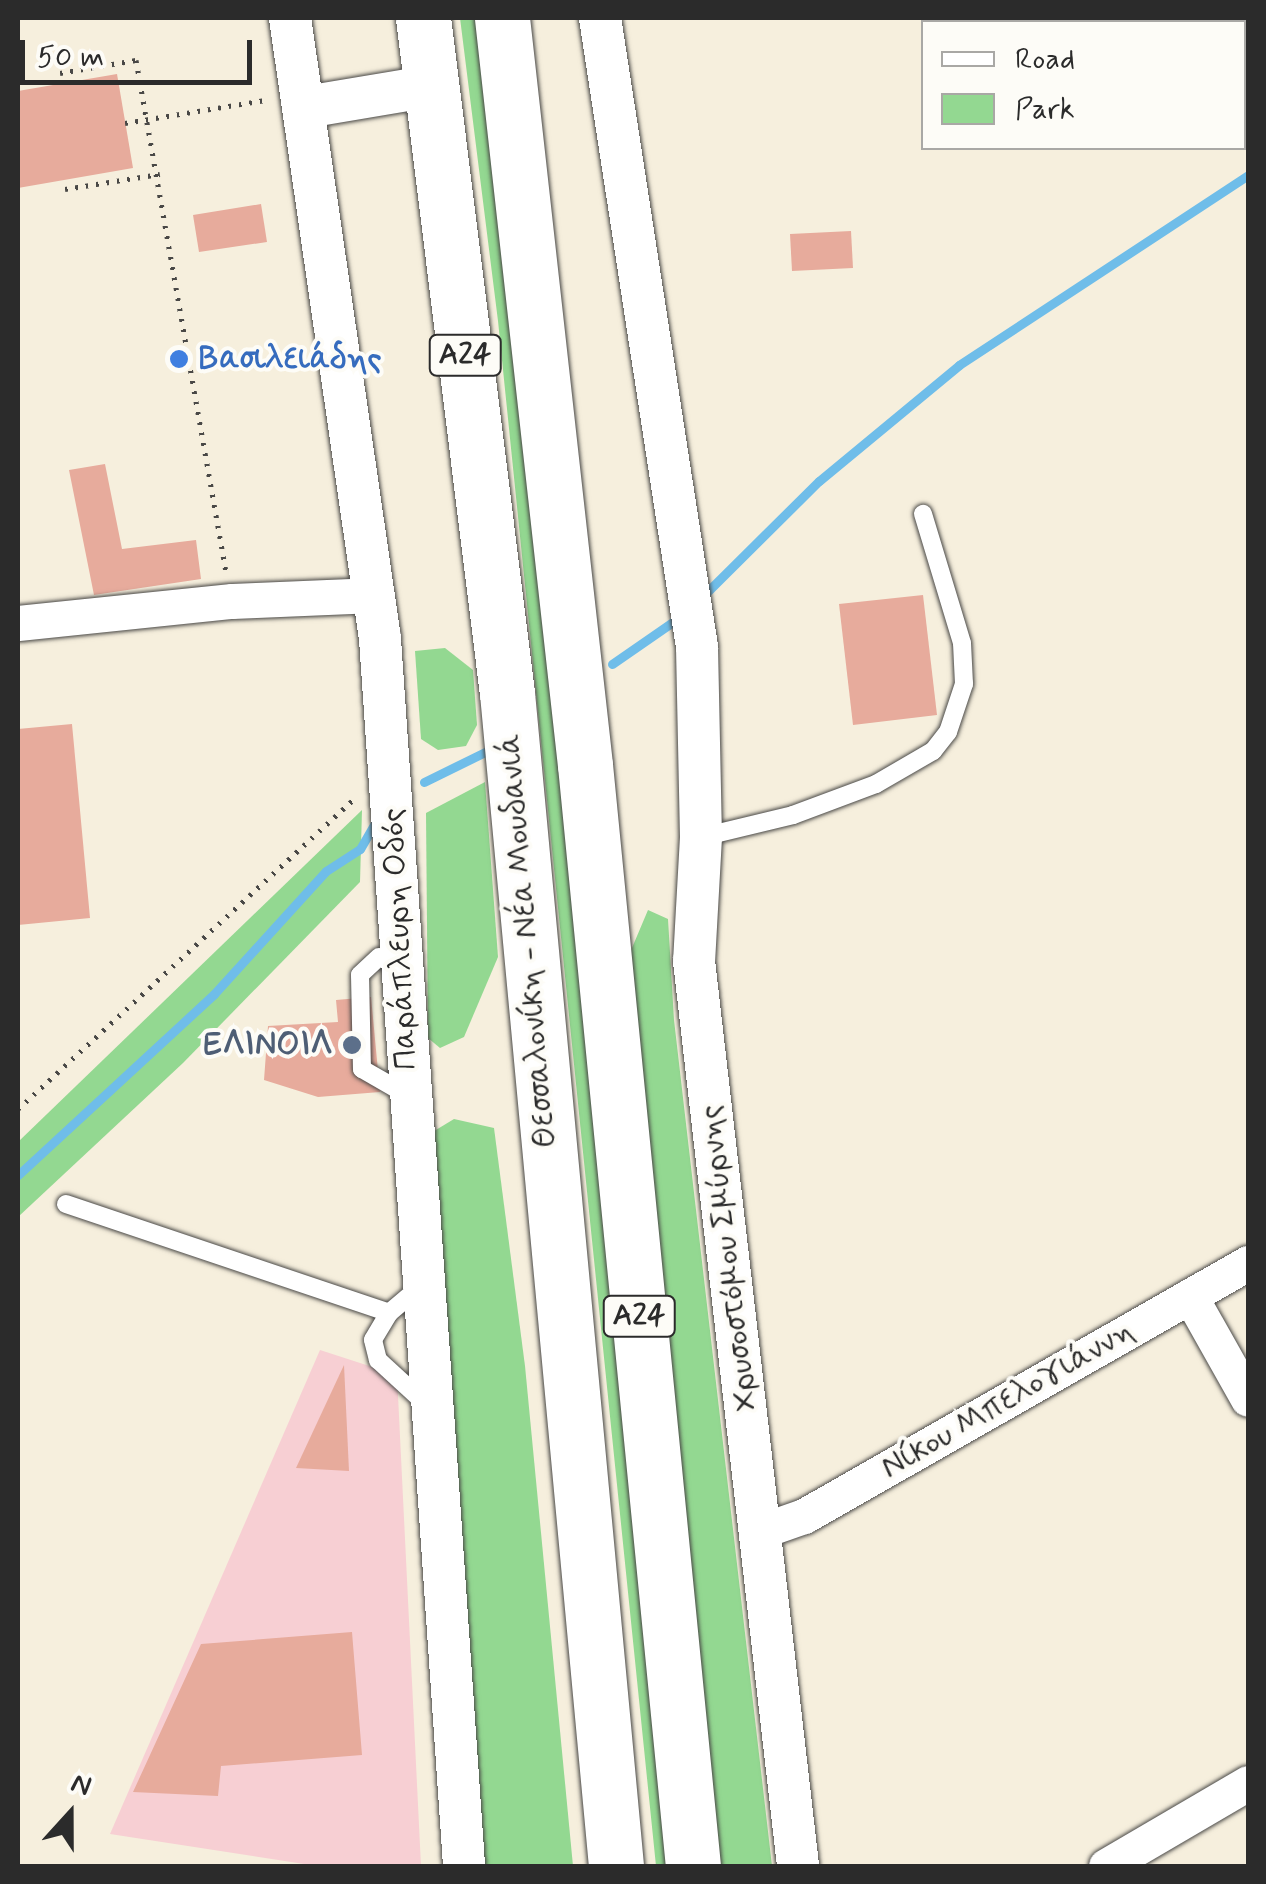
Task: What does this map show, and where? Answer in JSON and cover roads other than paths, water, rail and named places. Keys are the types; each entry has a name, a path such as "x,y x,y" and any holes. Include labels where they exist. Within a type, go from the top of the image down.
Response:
{"highway":[{"name":"Θεσσαλονίκη - Νέα Μουδανιά","path":"423,18 506,693 616,1866"},
{"name":"Α24","path":"502,18 572,634 693,1866"}],"street":[{"name":"Παράπλευρη Οδός","path":"290,18 295,102 375,596 392,779 409,1096 464,1866"},
{"name":"Χρυσοστόμου Σμύρνης","path":"600,18 697,648 702,838 694,962 764,1530 798,1866"},
{"path":"295,102 432,86"},
{"path":"18,623 232,600 375,596"},
{"name":"Νίκου Μπελογιάννη","path":"764,1530 804,1516 1248,1262"},
{"path":"1190,1296 1248,1399"},
{"path":"1106,1866 1248,1784"}],"lane":[{"path":"702,838 793,815 876,784 932,751 948,732 964,684 962,643 923,514"},
{"path":"379,957 360,975 362,1069 409,1096"},
{"path":"66,1204 389,1312"},
{"path":"422,1285 389,1312 374,1351 430,1408"}],"waterway":[{"path":"703,596 819,481 959,365 1248,175"},
{"path":"612,664 680,617"},
{"path":"424,782 485,752"},
{"path":"18,1175 214,994 326,871 360,849 377,820"}],"place":[{"name":"Βασιλειάδης","path":"179,359"},
{"name":"ΕΛΙΝΟΙΛ","path":"352,1045"}]}
